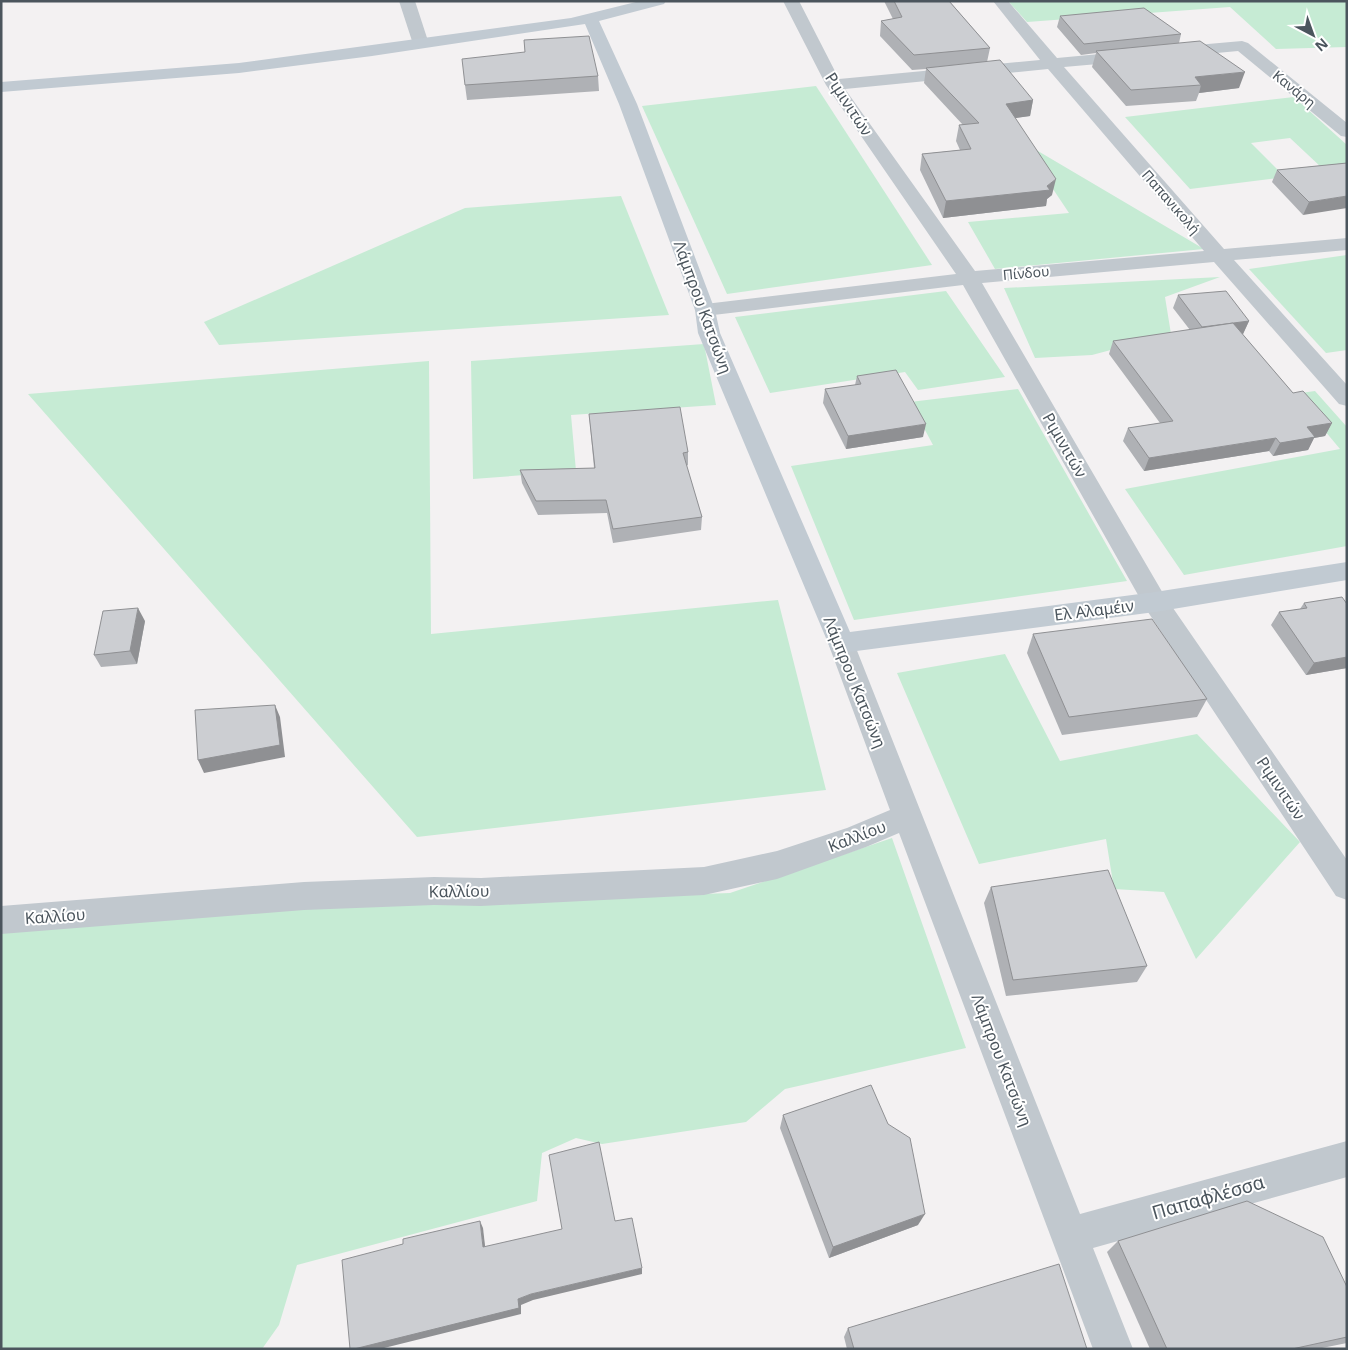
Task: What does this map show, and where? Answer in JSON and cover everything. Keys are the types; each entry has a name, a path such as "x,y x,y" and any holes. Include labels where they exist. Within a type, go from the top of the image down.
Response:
{"street":[{"path":"407,1 421,44"},
{"path":"1,87 239,68 530,30 591,19 659,1"},
{"name":"Ριμινιτών","path":"791,1 834,85 969,278 1155,602 1347,886"},
{"name":"Παπανικολή","path":"1000,1 1051,64 1218,256 1347,399"},
{"name":"Λάμπρου Κατσώνη","path":"591,19 628,104 706,310 709,333 841,643 1113,1349"},
{"name":"Κανάρη","path":"1051,64 1242,46 1347,132"},
{"path":"834,85 1051,64"},
{"name":"Πίνδου","path":"706,310 969,278 1347,244"},
{"name":"Ελ Αλαμέιν","path":"841,643 1155,602 1347,571"},
{"name":"Καλλίου","path":"1,920 304,896 434,891 481,892 704,881 777,864 855,838 908,816"},
{"name":"Παπαφλέσσα","path":"1069,1236 1347,1159"}],"green space":[{"path":"1008,1 1347,1 1347,47 1276,49 1230,7 1027,22"},
{"path":"816,86 932,265 727,294 642,106"},
{"path":"1294,97 1347,145 1347,171 1322,168 1290,138 1251,143 1285,177 1190,189 1125,117"},
{"path":"1021,141 1204,249 995,269 968,222 1069,213"},
{"path":"621,196 669,315 219,345 204,322 465,208"},
{"path":"1347,255 1347,350 1326,353 1249,269"},
{"path":"1220,277 1165,297 1171,334 1092,355 1035,358 1004,288"},
{"path":"946,291 1005,377 918,390 905,372 770,393 735,317"},
{"path":"704,344 716,405 571,415 576,471 473,479 471,361"},
{"path":"429,361 431,634 778,600 826,790 417,837 28,394"},
{"path":"1018,389 1127,581 854,620 791,466 933,445 910,402"},
{"path":"1315,391 1347,427 1347,546 1184,575 1125,489 1340,449 1294,394"},
{"path":"1005,654 1060,761 1197,734 1300,842 1196,959 1164,892 1114,889 1106,839 979,864 897,673"},
{"path":"892,838 966,1048 785,1089 746,1122 602,1144 576,1138 542,1153 537,1201 297,1265 279,1325 262,1349 1,1349 1,931 275,909 730,893"}],"building":[{"path":"894,1 949,1 990,48 914,55 881,21 902,17"},
{"path":"1144,8 1181,34 1084,44 1060,16"},
{"path":"589,36 598,76 465,85 462,59 525,52 524,40"},
{"path":"1200,41 1245,72 1195,77 1201,85 1131,90 1096,51"},
{"path":"1000,60 1033,100 1006,104 1056,179 1047,186 1050,190 946,201 922,154 971,149 959,125 979,123 926,68"},
{"path":"1347,163 1347,196 1309,202 1277,170"},
{"path":"1226,291 1249,321 1202,327 1178,295"},
{"path":"1233,323 1293,393 1303,391 1332,423 1307,427 1315,437 1280,443 1276,438 1149,458 1128,428 1173,421 1113,341"},
{"path":"896,370 926,424 848,436 825,389 861,384 857,376"},
{"path":"680,407 688,452 683,453 702,517 613,529 606,500 536,501 520,470 595,468 589,414"},
{"path":"1342,597 1347,604 1347,657 1314,663 1279,612 1307,608 1304,603"},
{"path":"138,608 130,651 94,655 103,611"},
{"path":"1152,619 1207,699 1069,717 1033,634"},
{"path":"275,705 280,745 198,760 195,710"},
{"path":"1108,870 1147,966 1013,980 991,887"},
{"path":"871,1085 888,1124 910,1138 925,1214 833,1247 783,1115"},
{"path":"599,1142 615,1221 632,1218 642,1268 531,1294 518,1299 519,1308 350,1349 342,1260 403,1244 403,1239 480,1221 483,1247 562,1229 549,1155"},
{"path":"1247,1201 1323,1237 1347,1287 1347,1337 1292,1349 1167,1349 1118,1241"},
{"path":"1059,1264 1087,1349 854,1349 848,1328"}]}
